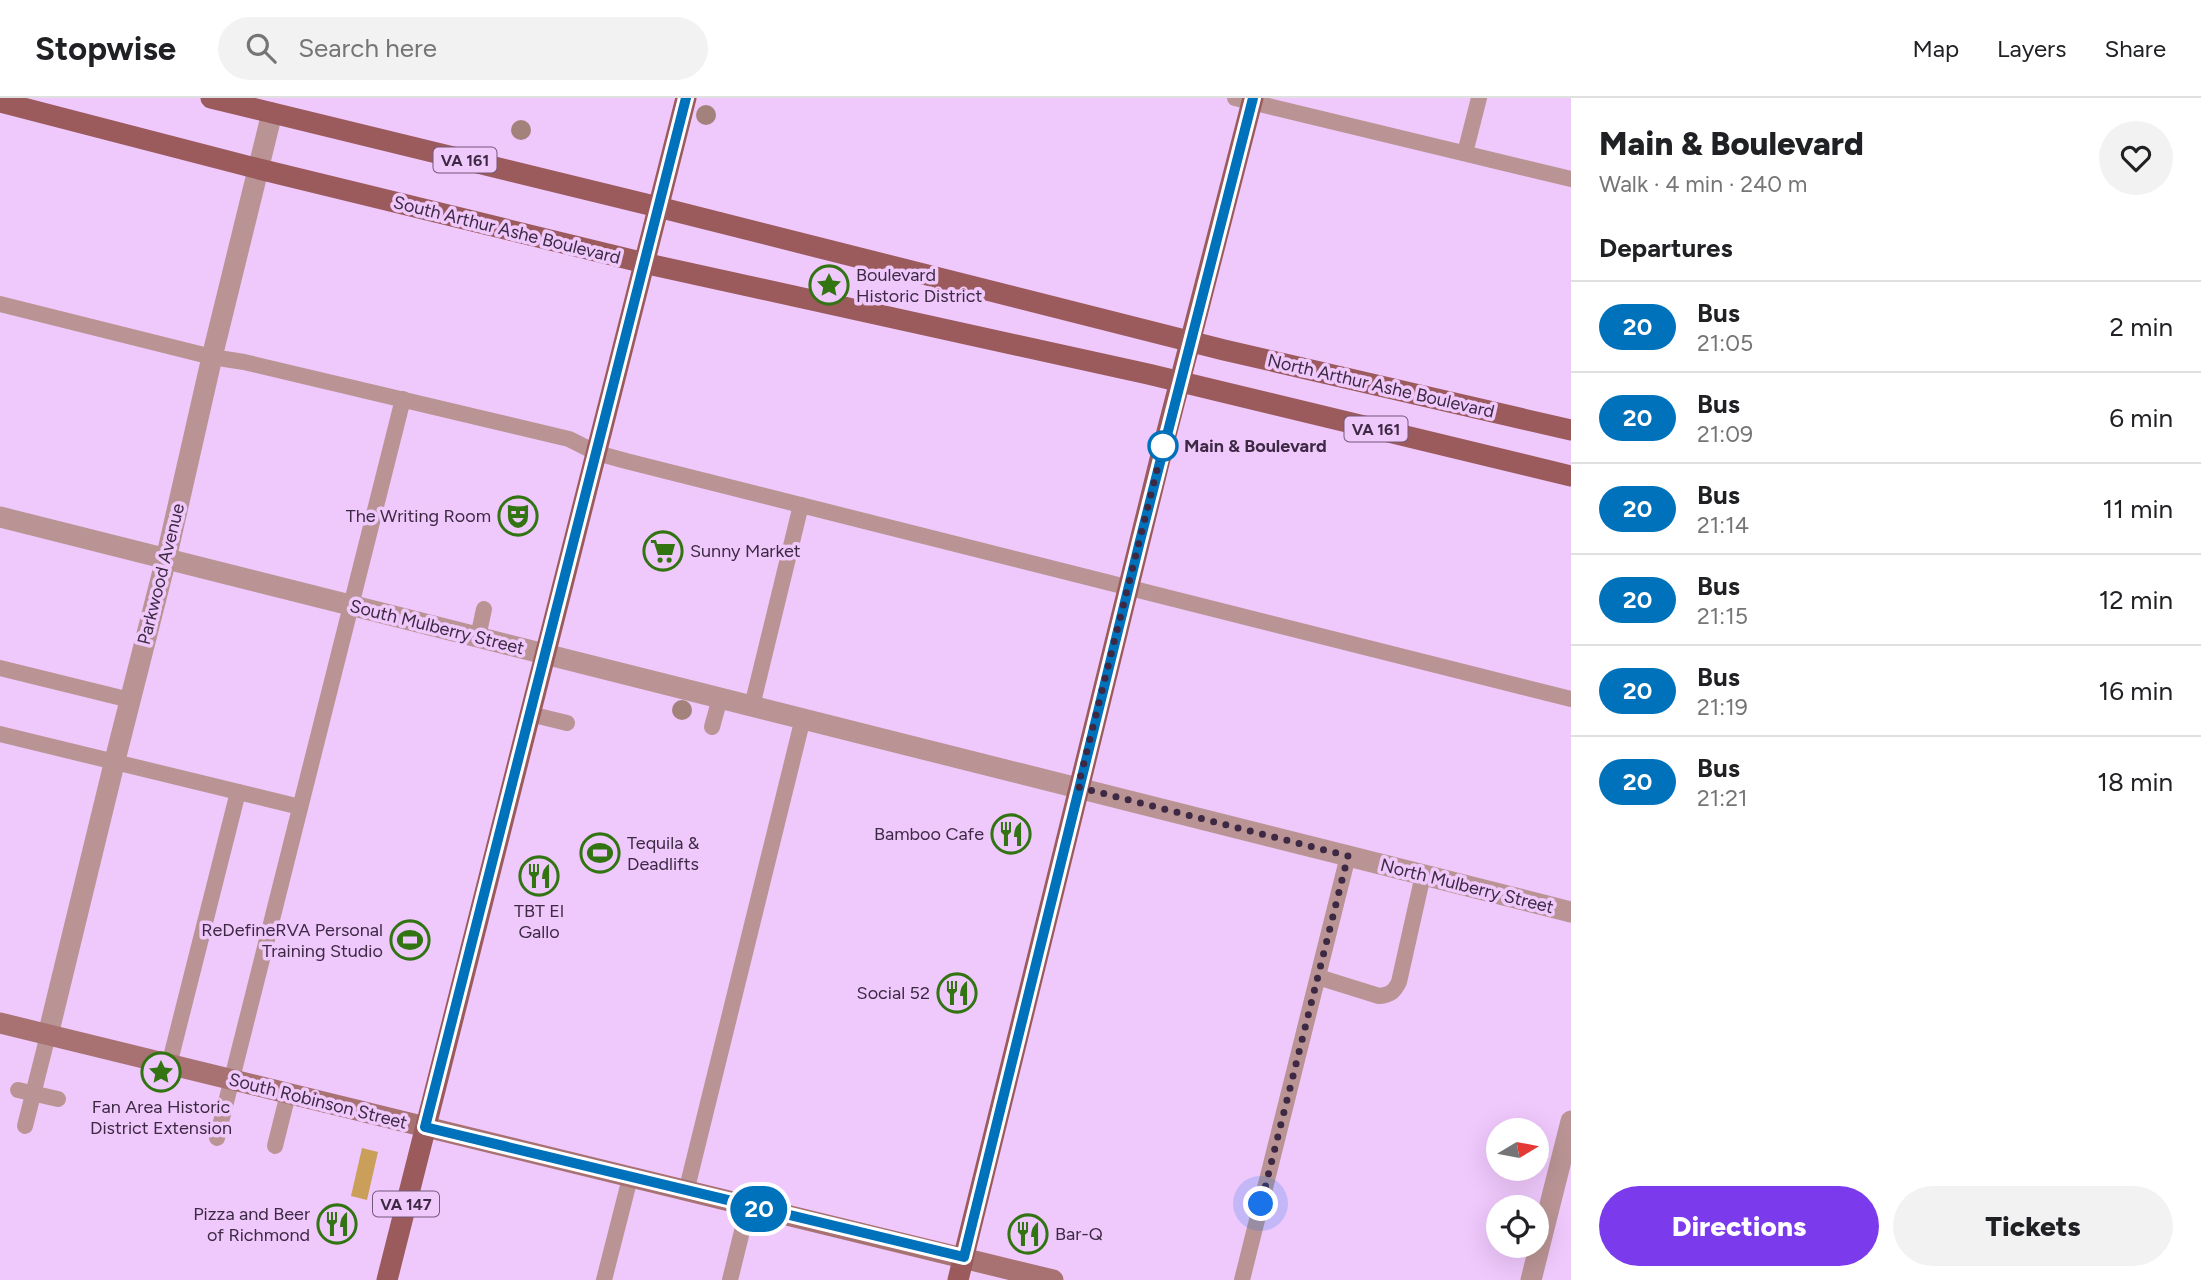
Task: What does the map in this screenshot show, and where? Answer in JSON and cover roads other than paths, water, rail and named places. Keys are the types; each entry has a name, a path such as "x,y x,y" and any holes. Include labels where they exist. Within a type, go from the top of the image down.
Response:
{"main road":[{"name":"VA 161","path":"211,98 1191,341"},
{"name":"VA 147","path":"387,1280 686,98"},
{"path":"958,1280 1078,787 1191,341 1247,99"},
{"name":"South Arthur Ashe Boulevard","path":"0,102 259,169 644,263 1180,381"},
{"name":"North Arthur Ashe Boulevard","path":"1191,341 1571,430"},
{"name":"VA 161","path":"1180,381 1571,476"}],"street":[{"name":"Parkwood Avenue","path":"48,1035 166,559 272,113"},
{"name":"South Mulberry Street","path":"0,517 1078,787"},
{"name":"North Mulberry Street","path":"1078,787 1571,912"},
{"name":"South Robinson Street","path":"0,1023 1053,1280"},
{"path":"1531,1280 1571,1121"}],"lane":[{"path":"1465,153 1479,98"},
{"path":"1247,99 1571,179"},
{"path":"0,304 212,357 244,362 569,439 597,453 1571,699"},
{"path":"217,1138 403,400"},
{"path":"752,706 801,505"},
{"path":"478,637 484,609"},
{"path":"0,668 130,700"},
{"path":"712,727 720,698"},
{"path":"530,714 567,723"},
{"path":"686,1192 803,718"},
{"path":"0,734 114,764 300,807"},
{"path":"169,1065 238,792"},
{"path":"1242,1280 1348,856"},
{"path":"1318,977 1379,996 1388,995 1395,990 1423,875"},
{"path":"25,1126 25,1092 48,1035"},
{"path":"25,1092 58,1099"},
{"path":"275,1146 288,1094"},
{"path":"604,1280 630,1178"},
{"path":"730,1280 748,1207"}],"place":[{"name":"Boulevard Historic District","path":"829,285"},
{"name":"Main & Boulevard","path":"1163,446"},
{"name":"The Writing Room","path":"518,516"},
{"name":"Sunny Market","path":"663,551"},
{"name":"Bamboo Cafe","path":"1011,834"},
{"name":"Tequila & Deadlifts","path":"600,853"},
{"name":"TBT El Gallo","path":"539,876"},
{"name":"ReDefineRVA Personal Training Studio","path":"410,940"},
{"name":"Social 52","path":"957,993"},
{"name":"Fan Area Historic District Extension","path":"161,1072"},
{"name":"Pizza and Beer of Richmond","path":"337,1224"},
{"name":"Bar-Q","path":"1028,1234"}]}
